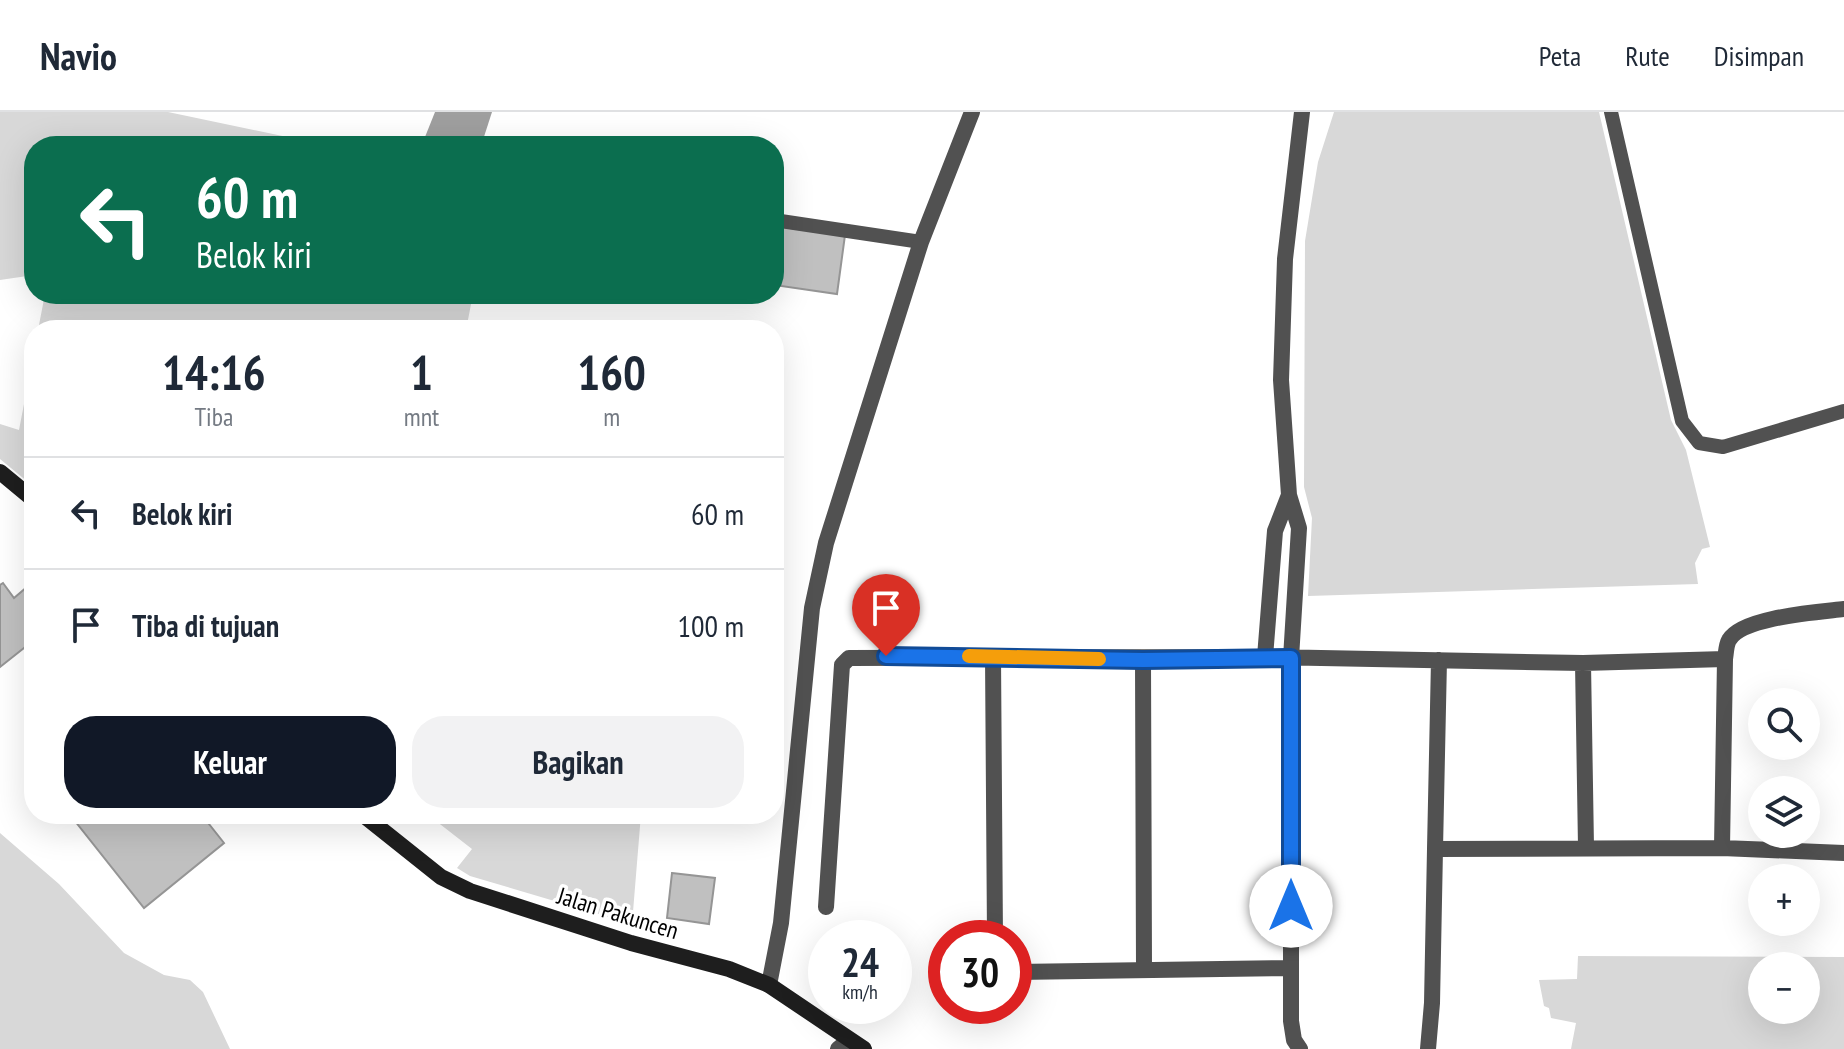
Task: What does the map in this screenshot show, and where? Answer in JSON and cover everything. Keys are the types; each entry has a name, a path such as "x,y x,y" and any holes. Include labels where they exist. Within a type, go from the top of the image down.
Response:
{"street":[{"path":"769,985 781,923 812,608 848,464 921,242 972,112"},
{"path":"1300,1049 1294,1040 1291,1021 1291,658 1299,528 1289,495 1282,365 1285,259 1302,112"},
{"path":"0,472 24,492"},
{"path":"1265,657 1275,531 1289,495"},
{"path":"1722,848 1725,659 1729,640 1742,628 1795,615 1844,609"},
{"path":"826,907 842,665 849,658 993,656 1143,660 1265,657 1583,663 1725,659"},
{"path":"993,656 995,920"},
{"path":"1143,660 1144,970"},
{"path":"1428,1049 1432,1003 1439,660"},
{"path":"1583,663 1586,847"},
{"name":"Jalan Pakuncen","path":"375,824 441,877 470,891 631,943 729,969 769,985 850,1046"},
{"path":"1435,849 1722,848 1844,853"},
{"path":"1032,972 1291,968"}],"lane":[{"path":"1611,112 1682,421 1699,443 1723,447 1844,411"},
{"path":"784,221 921,242"}],"shaded area":[{"path":"0,112 168,112 282,136 24,136 24,276 0,280"},
{"path":"435,112 492,112 484,136 425,136"},
{"path":"1334,112 1599,112 1671,420 1686,450 1710,547 1702,549 1695,563 1698,584 1308,596 1312,518 1304,487 1305,241 1318,162"},
{"path":"43,304 471,304 468,320 40,320"},
{"path":"24,404 24,479 0,459 0,424 19,430"},
{"path":"440,824 640,824 632,924 470,876 457,868 472,849"},
{"path":"0,833 59,884 124,953 164,975 190,980 203,992 230,1049 0,1049"},
{"path":"1578,956 1748,957 1748,1024 1820,1024 1820,957 1844,957 1844,1049 1571,1049 1576,1023 1551,1018 1549,1008 1544,1006 1539,980 1577,979"}],"building":[{"path":"784,227 845,235 837,294 784,286"},
{"path":"3,583 14,598 24,590 24,648 0,667 0,585"},
{"path":"77,824 209,824 224,843 144,908"},
{"path":"672,873 715,878 709,924 667,918"}],"slow traffic":[{"path":"969,656 1099,659"}],"route":[{"path":"886,656 1143,660 1291,658 1291,906"}]}
